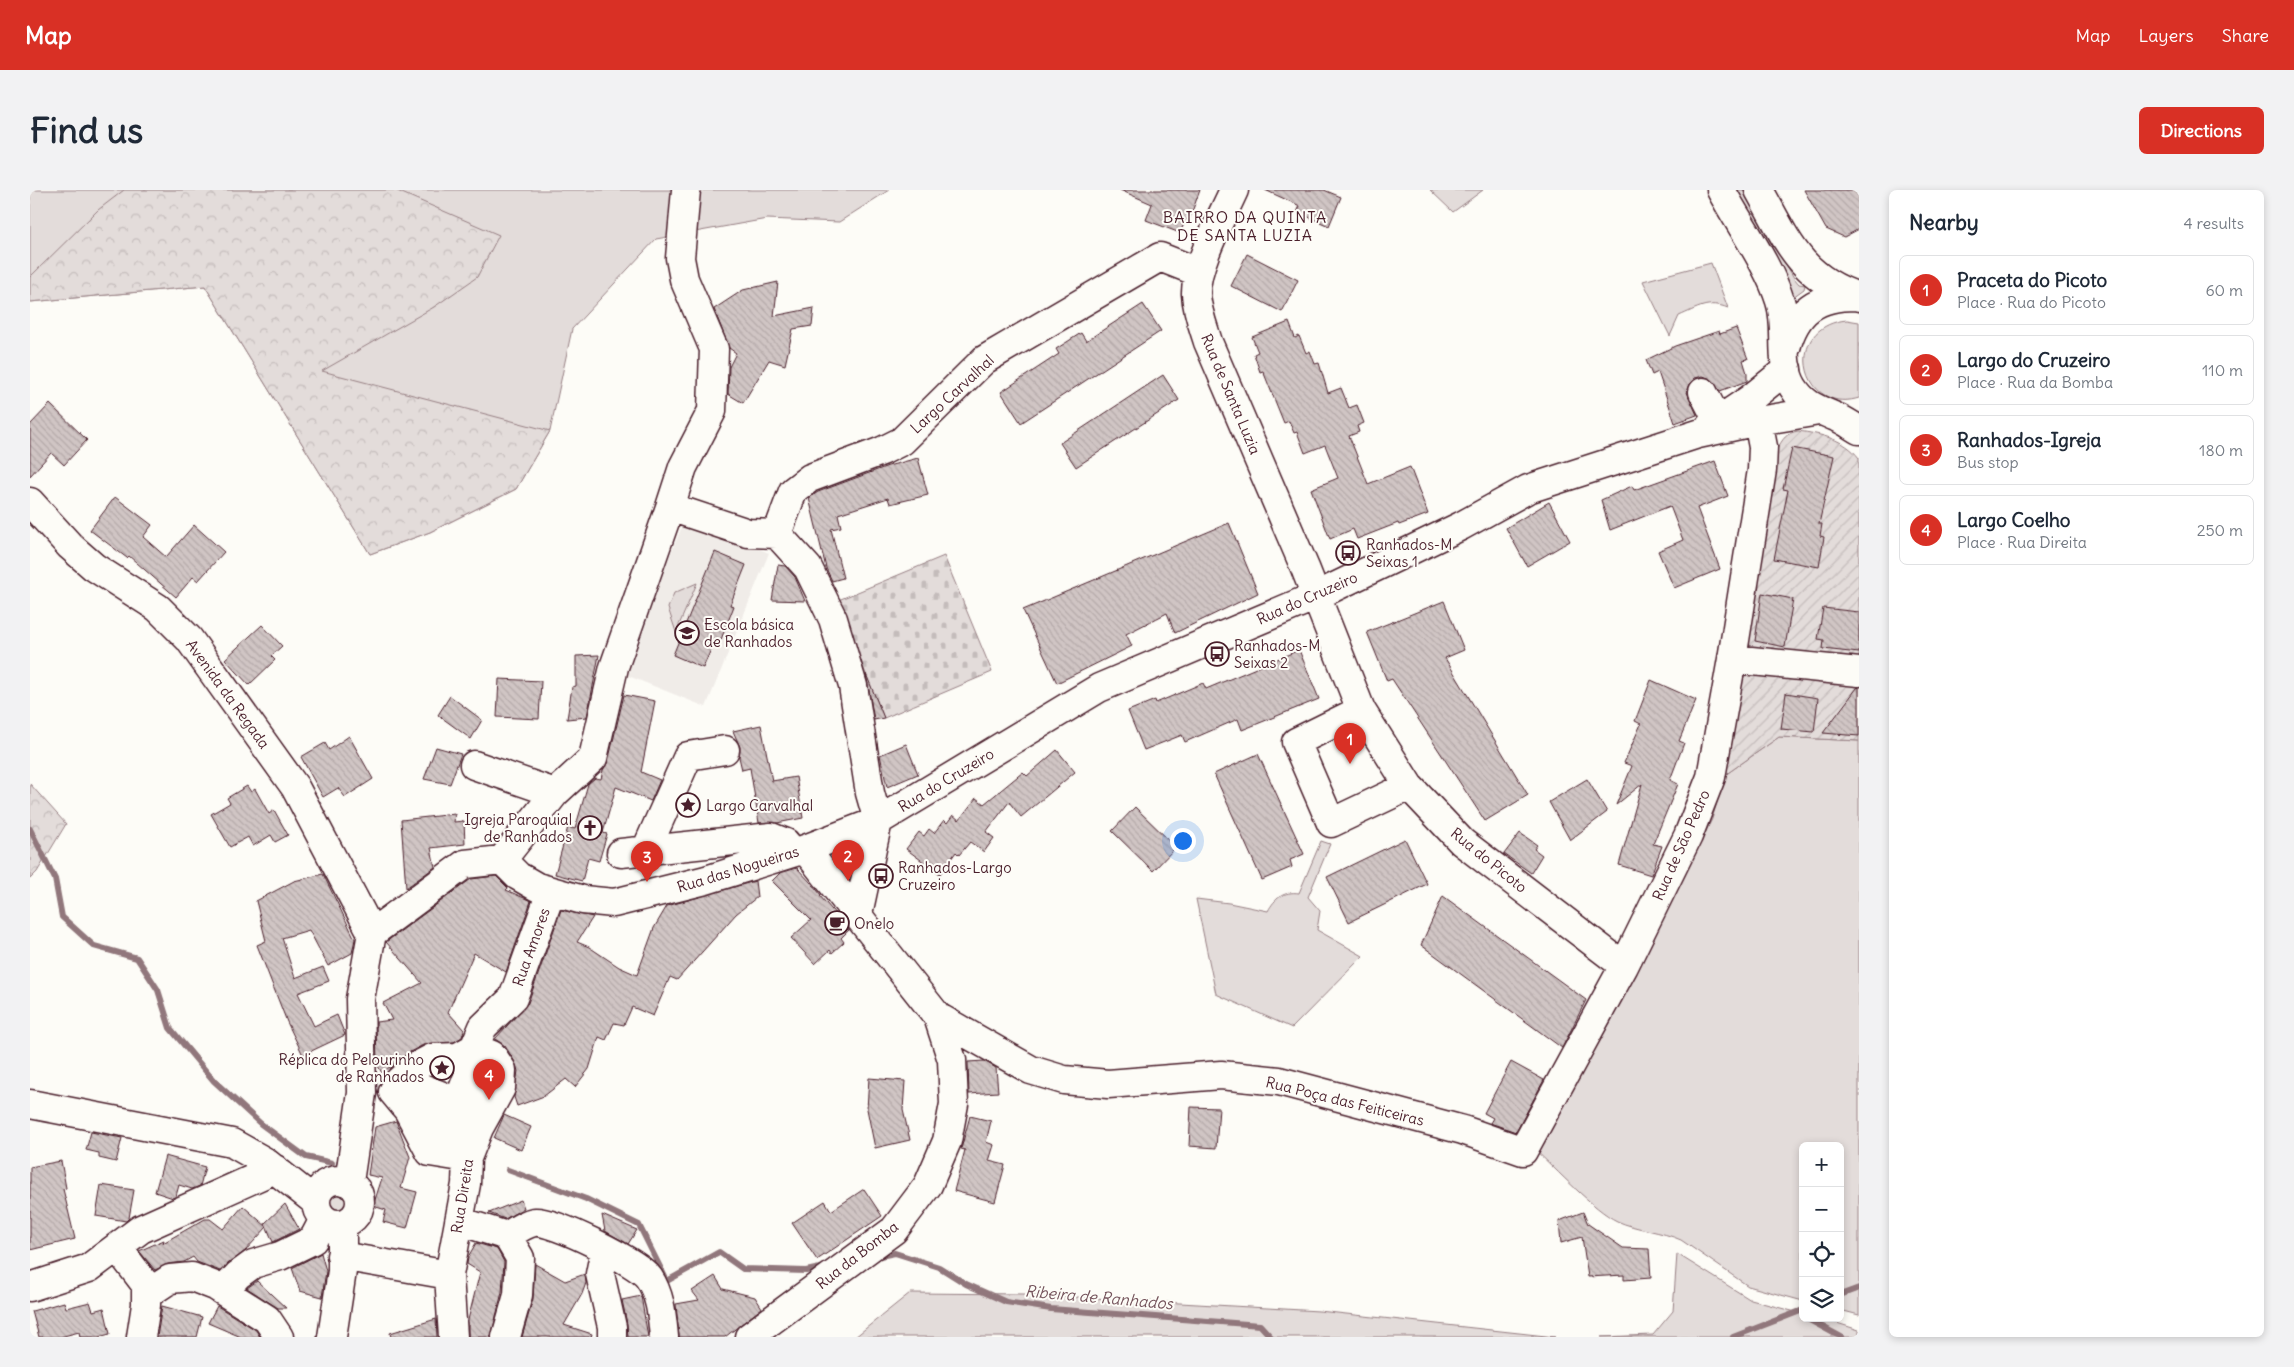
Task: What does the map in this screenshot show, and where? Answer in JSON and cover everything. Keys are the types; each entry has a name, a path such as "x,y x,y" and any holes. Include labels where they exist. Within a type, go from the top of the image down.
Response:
{"street":[{"path":"349,1182 362,1093 360,999 372,933 465,864 502,860 555,793 594,758 614,667 683,467 712,412 714,349 684,279 680,258 686,190"},
{"name":"Rua de Santa Luzia","path":"1234,190 1198,272 1196,293 1199,315 1208,342 1316,596"},
{"path":"1721,190 1769,275 1781,301 1786,360 1793,386 1804,401 1843,418"},
{"path":"1759,190 1793,251 1811,272 1830,286 1857,296"},
{"name":"Largo Carvalhal","path":"777,534 792,491 810,478 882,451 902,441 984,360 1160,257 1198,272"},
{"path":"1786,360 1790,332 1801,315 1817,303 1835,296 1857,296"},
{"name":"Rua do Cruzeiro","path":"1708,428 1750,399 1786,360"},
{"path":"1703,392 1708,428"},
{"name":"Rua do Cruzeiro","path":"878,821 1099,688 1316,596 1461,526 1528,488 1708,428 1758,421 1843,418"},
{"name":"Rua de São Pedro","path":"1523,1151 1624,966 1688,836 1711,777 1762,470 1763,446 1758,421"},
{"name":"Avenida da Regada","path":"30,502 70,546 94,567 158,608 189,639 295,787 372,933"},
{"path":"670,507 748,533 777,534 808,568 833,619 853,686 870,793 878,821 858,914"},
{"name":"Rua do Picoto","path":"1316,596 1361,710 1409,786 1462,842 1624,966"},
{"path":"1732,659 1859,672"},
{"path":"1361,710 1296,742 1331,823 1409,786"},
{"name":"Rua da Bomba","path":"725,750 688,756 633,852 771,837 786,843 798,851 858,914 938,1017 952,1060 954,1104 947,1141 928,1185 894,1230 749,1337"},
{"path":"474,765 555,793"},
{"name":"Rua das Nogueiras","path":"502,860 524,881 551,892 583,900 621,903 706,880 798,851 878,821"},
{"name":"Rua Amores","path":"474,1051 483,1026 513,998 551,892"},
{"name":"Rua Poça das Feiticeiras","path":"938,1017 1031,1070 1064,1080 1108,1084 1222,1075 1279,1081 1463,1130 1523,1151"},
{"path":"393,1092 399,1082 415,1068 432,1058 458,1057 474,1051"},
{"name":"Rua Direita","path":"453,1337 449,1275 466,1184 467,1158 478,1128 501,1088 502,1070 492,1055 474,1051"},
{"path":"362,1093 393,1092"},
{"path":"393,1092 408,1110 430,1152 467,1158"},
{"path":"30,1104 232,1143 275,1169 327,1215 354,1218 360,1206 358,1192 349,1182 334,1180 326,1183 317,1195 327,1215 341,1256 342,1271 332,1337"},
{"path":"30,1126 64,1110"},
{"path":"30,1287 90,1268 141,1229 275,1169"},
{"path":"223,1291 238,1275 253,1264 280,1256 313,1240 327,1215"},
{"path":"459,1220 507,1236 520,1258 518,1296 506,1337"},
{"path":"507,1236 522,1226 535,1221 579,1235 630,1263 649,1277 660,1300 664,1337"},
{"path":"117,1247 146,1285 141,1337"},
{"path":"605,1249 600,1274 612,1327 612,1337"},
{"path":"341,1256 449,1275"},
{"path":"146,1295 170,1279 192,1277 223,1291 267,1320 279,1337"}],"shaded area":[{"name":"Escola básica de Ranhados","path":"698,523 769,553 706,707 621,673 683,525"}],"green space":[{"path":"30,190 889,190 839,222 767,219 656,239 572,329 550,431 516,489 430,532 370,554 205,286 30,302"},
{"path":"124,190 395,190 499,235 477,277 434,307 322,371 550,431 516,489 430,532 370,554 205,286 30,302 30,277 98,210"},
{"path":"1430,190 1483,190 1453,212"},
{"path":"1734,190 1744,190 1794,278 1799,284 1805,285 1804,289 1793,297"},
{"path":"1711,263 1728,308 1709,305 1679,316 1670,336 1643,281"},
{"path":"1847,320 1859,322 1859,398 1839,400 1823,394 1812,383 1806,368 1806,352 1813,337 1826,326"},
{"path":"1798,431 1832,438 1847,446 1859,458 1859,663 1754,650 1747,642 1757,567 1777,449 1785,437 1790,433"},
{"path":"944,556 992,672 884,718 836,601"},
{"path":"697,583 676,632 668,608 674,593"},
{"path":"1743,668 1859,680 1859,741 1779,737 1725,775"},
{"path":"1779,737 1859,741 1859,1315 1844,1311 1844,1142 1799,1142 1799,1300 1748,1286 1681,1240 1617,1221 1608,1216 1586,1199 1535,1150 1610,1023 1712,819 1725,775"},
{"path":"30,784 66,824 37,872 30,879"},
{"path":"1321,841 1330,844 1308,897 1320,911 1317,930 1363,956 1292,1028 1216,994 1196,899 1268,911 1280,896 1289,893 1299,893"},
{"path":"338,1191 346,1194 349,1202 346,1210 338,1213 330,1210 327,1202 330,1194"},
{"path":"1677,1254 1751,1300 1799,1313 1799,1322 1834,1322 1859,1330 1859,1337 1601,1337 1653,1335 1673,1311"},
{"path":"910,1293 1023,1294 1319,1311 1555,1337 855,1337"}],"building":[{"path":"1120,190 1200,190 1189,220 1186,219 1180,233 1146,220 1152,204"},
{"path":"1265,190 1324,190 1341,197 1329,226 1297,212 1300,206"},
{"path":"1804,190 1859,190 1859,229 1844,237 1826,229"},
{"path":"1247,254 1298,280 1282,312 1231,286"},
{"path":"778,282 774,316 814,308 812,326 793,329 785,365 769,360 743,403 728,394 729,367 736,353 729,348 714,309 743,290"},
{"path":"1143,304 1161,331 1021,423 1001,392 1059,354 1056,349 1081,333 1086,341"},
{"path":"1289,322 1295,338 1299,336 1306,353 1310,351 1315,364 1319,363 1328,393 1341,388 1349,408 1357,405 1364,423 1357,426 1359,432 1349,436 1368,484 1410,467 1428,514 1357,539 1353,529 1330,539 1311,489 1338,478 1325,445 1305,453 1297,432 1294,433 1289,421 1284,423 1263,371 1260,372 1254,354 1258,352 1252,337"},
{"path":"1736,328 1748,359 1743,360 1747,381 1720,391 1711,379 1703,376 1695,378 1687,392 1697,415 1675,423 1658,372 1652,375 1646,360 1675,346 1719,331 1720,334"},
{"path":"1163,375 1179,400 1076,467 1060,443"},
{"path":"50,404 87,440 64,465 51,453 30,476 30,425"},
{"path":"1792,448 1834,456 1819,524 1822,524 1820,536 1824,537 1819,567 1774,559 1788,490 1783,489"},
{"path":"918,458 928,495 890,504 888,498 838,514 841,527 831,529 843,578 832,581 826,568 809,498 818,492 888,466"},
{"path":"1715,461 1728,496 1697,508 1720,569 1674,588 1658,551 1683,540 1670,506 1610,530 1601,500 1632,486 1634,490"},
{"path":"115,497 152,525 143,537 166,557 194,525 224,552 198,581 193,577 176,597 129,556 127,558 90,530"},
{"path":"1549,502 1570,541 1527,566 1506,528"},
{"path":"1229,523 1258,593 1175,633 1167,613 1126,634 1132,646 1057,683 1023,610"},
{"path":"715,552 746,565 730,605 734,606 720,642 715,640 703,668 673,655"},
{"path":"778,565 785,566 795,577 805,601 772,600"},
{"path":"1762,593 1793,599 1785,647 1755,641"},
{"path":"1444,601 1464,650 1445,658 1528,795 1485,821 1392,679 1387,681 1367,632"},
{"path":"1823,608 1859,612 1859,653 1823,649 1824,640 1818,639"},
{"path":"262,625 282,646 271,656 275,660 249,685 225,659"},
{"path":"1299,650 1319,699 1242,730 1238,719 1185,742 1182,735 1144,750 1128,711 1155,700 1156,703 1203,683 1206,689"},
{"path":"599,655 587,717 567,719 572,687 576,686 576,656"},
{"path":"866,674 884,718 874,720"},
{"path":"499,679 541,681 539,719 497,717"},
{"path":"1651,680 1696,700 1679,741 1684,743 1670,780 1678,784 1653,844 1662,846 1651,875 1619,865 1642,784 1616,805 1632,766 1624,763 1641,724 1635,721"},
{"path":"1859,687 1859,736 1823,733 1857,688"},
{"path":"1786,693 1818,698 1814,732 1781,729"},
{"path":"624,695 655,701 641,772 660,780 651,801 616,787 603,833 607,834 599,861 588,858 582,881 555,874 568,827 575,829 588,784 595,778 601,779 603,770 608,762"},
{"path":"450,696 482,720 471,739 438,715"},
{"path":"761,725 772,781 796,777 803,818 777,823 759,823 750,768 742,770 739,757 740,747 733,731"},
{"path":"349,736 373,779 345,797 338,788 323,797 301,757 325,743 329,750"},
{"path":"906,744 918,774 887,787 880,755"},
{"path":"436,747 461,754 450,784 424,779"},
{"path":"1057,750 1075,772 1021,817 1009,802 986,832 994,838 984,852 970,842 959,855 956,852 940,874 906,849 919,832 924,836 929,829 934,833 944,820 947,823 953,815 959,820 976,798 984,804 1023,772 1027,776"},
{"path":"1258,754 1304,854 1290,860 1292,867 1262,880 1214,774"},
{"path":"1587,779 1607,812 1570,840 1549,802"},
{"path":"247,786 251,792 255,789 269,814 274,810 288,835 275,842 271,835 253,846 248,837 230,847 211,814 230,803 227,798"},
{"path":"1135,807 1176,847 1153,871 1112,831"},
{"path":"455,814 454,822 464,821 465,844 431,848 435,867 406,888 401,820"},
{"path":"1520,833 1537,845 1534,849 1542,855 1531,873 1504,854"},
{"path":"1405,839 1427,884 1349,922 1327,877"},
{"path":"797,868 849,930 841,938 844,942 832,953 830,950 815,964 791,938 811,920 772,881 780,873"},
{"path":"323,874 355,939 352,953 328,966 309,930 282,938 295,978 323,967 329,981 298,993 314,1026 337,1015 345,1035 303,1055 287,1022 257,945 266,941 256,901 294,881"},
{"path":"496,876 508,888 506,890 531,901 506,972 474,953 448,1012 464,1030 462,1037 454,1042 425,1044 408,1053 382,1073 377,1064 376,1022 392,1020 383,1003 422,983 386,942 471,879"},
{"path":"755,881 757,897 736,914 677,980 670,977 653,1016 632,1007 624,1025 614,1023 606,1040 599,1037 589,1069 575,1087 566,1079 544,1096 517,1106 514,1097 518,1071 505,1046 495,1039 528,1003 561,910 593,917 577,942 589,947 619,967 637,975 654,928 667,906"},
{"path":"1443,896 1586,1000 1562,1048 1421,945"},
{"path":"984,1061 996,1068 998,1092 969,1094 968,1062"},
{"path":"1511,1062 1544,1080 1516,1132 1490,1123 1493,1118 1484,1113"},
{"path":"869,1078 905,1081 903,1110 910,1140 875,1148 867,1109"},
{"path":"1191,1107 1219,1108 1216,1148 1189,1146"},
{"path":"504,1115 531,1127 521,1150 494,1138"},
{"path":"970,1116 991,1121 986,1142 994,1145 989,1161 1005,1165 995,1202 954,1191 965,1150 961,1149"},
{"path":"396,1121 410,1157 401,1188 417,1192 407,1228 383,1222 386,1210 373,1206 382,1178 368,1175 375,1127"},
{"path":"91,1132 122,1138 116,1162 99,1158 99,1153 86,1150"},
{"path":"165,1156 205,1167 200,1186 192,1189 179,1185 176,1196 173,1198 155,1192"},
{"path":"61,1161 66,1188 63,1189 75,1239 30,1250 30,1167"},
{"path":"101,1185 134,1190 129,1218 126,1221 96,1216"},
{"path":"864,1189 882,1216 817,1260 792,1223 825,1201 831,1211"},
{"path":"521,1200 524,1208 505,1219 489,1213"},
{"path":"285,1204 299,1229 273,1242 265,1223"},
{"path":"243,1206 267,1227 245,1251 220,1271 197,1262 193,1257 184,1262 168,1264 155,1270 139,1251 164,1240 163,1243 205,1219 210,1219 223,1229"},
{"path":"1583,1212 1588,1224 1623,1248 1649,1249 1651,1278 1624,1280 1624,1275 1588,1277 1582,1237 1561,1243 1559,1221"},
{"path":"602,1215 637,1230 628,1244 605,1231"},
{"path":"476,1243 497,1249 504,1262 502,1292 491,1337 468,1337 468,1320 480,1272 467,1264 468,1257"},
{"path":"321,1253 326,1271 322,1297 300,1291 292,1268"},
{"path":"535,1264 565,1281 585,1274 586,1283 582,1294 564,1325 592,1334 591,1337 522,1337 533,1299"},
{"path":"715,1276 723,1289 755,1297 762,1308 725,1337 679,1337 676,1304 699,1300 692,1291"},
{"path":"257,1281 286,1308 278,1308 247,1288"},
{"path":"641,1296 648,1337 628,1337 622,1300"},
{"path":"64,1302 66,1308 90,1302 93,1311 104,1308 110,1334 98,1337 80,1337 79,1332 60,1337 39,1337 32,1311"},
{"path":"162,1306 202,1317 197,1337 157,1337"},
{"path":"217,1306 256,1330 260,1337 241,1337 208,1323"},
{"path":"436,1319 437,1337 391,1337 390,1333"}],"waterway":[{"name":"Ribeira de Ranhados","path":"30,829 55,879 62,917 94,946 137,958 158,990 170,1028 214,1081 261,1124 306,1157 332,1163"},
{"name":"Ribeira de Ranhados","path":"508,1170 586,1199 639,1225 667,1281 719,1252 743,1269 806,1271 825,1267"},
{"name":"Ribeira de Ranhados","path":"875,1257 895,1253 939,1267 966,1284 1006,1302 1051,1309 1260,1325 1271,1337"},
{"name":"Ribeira de Ranhados","path":"1844,1294 1859,1288"},
{"name":"Ribeira de Ranhados","path":"1733,1337 1799,1312"},
{"name":"Ribeira de Ranhados","path":"1813,1322 1841,1337"}],"place":[{"name":"Ranhados-M Seixas 1","path":"1348,553"},
{"name":"Escola básica de Ranhados","path":"687,633"},
{"name":"Ranhados-M Seixas 2","path":"1217,654"},
{"name":"Praceta do Picoto","path":"1350,764"},
{"name":"Largo Carvalhal","path":"688,805"},
{"name":"Igreja Paroquial de Ranhados","path":"590,828"},
{"name":"Ranhados-Largo Cruzeiro","path":"881,876"},
{"name":"Largo do Cruzeiro","path":"848,881"},
{"name":"Ranhados-Igreja","path":"647,882"},
{"name":"Onelo","path":"837,923"},
{"name":"Réplica do Pelourinho de Ranhados","path":"442,1068"},
{"name":"Largo Coelho","path":"489,1100"}],"district":[{"name":"BAIRRO DA QUINTA DE SANTA LUZIA","path":"1245,226"}]}
